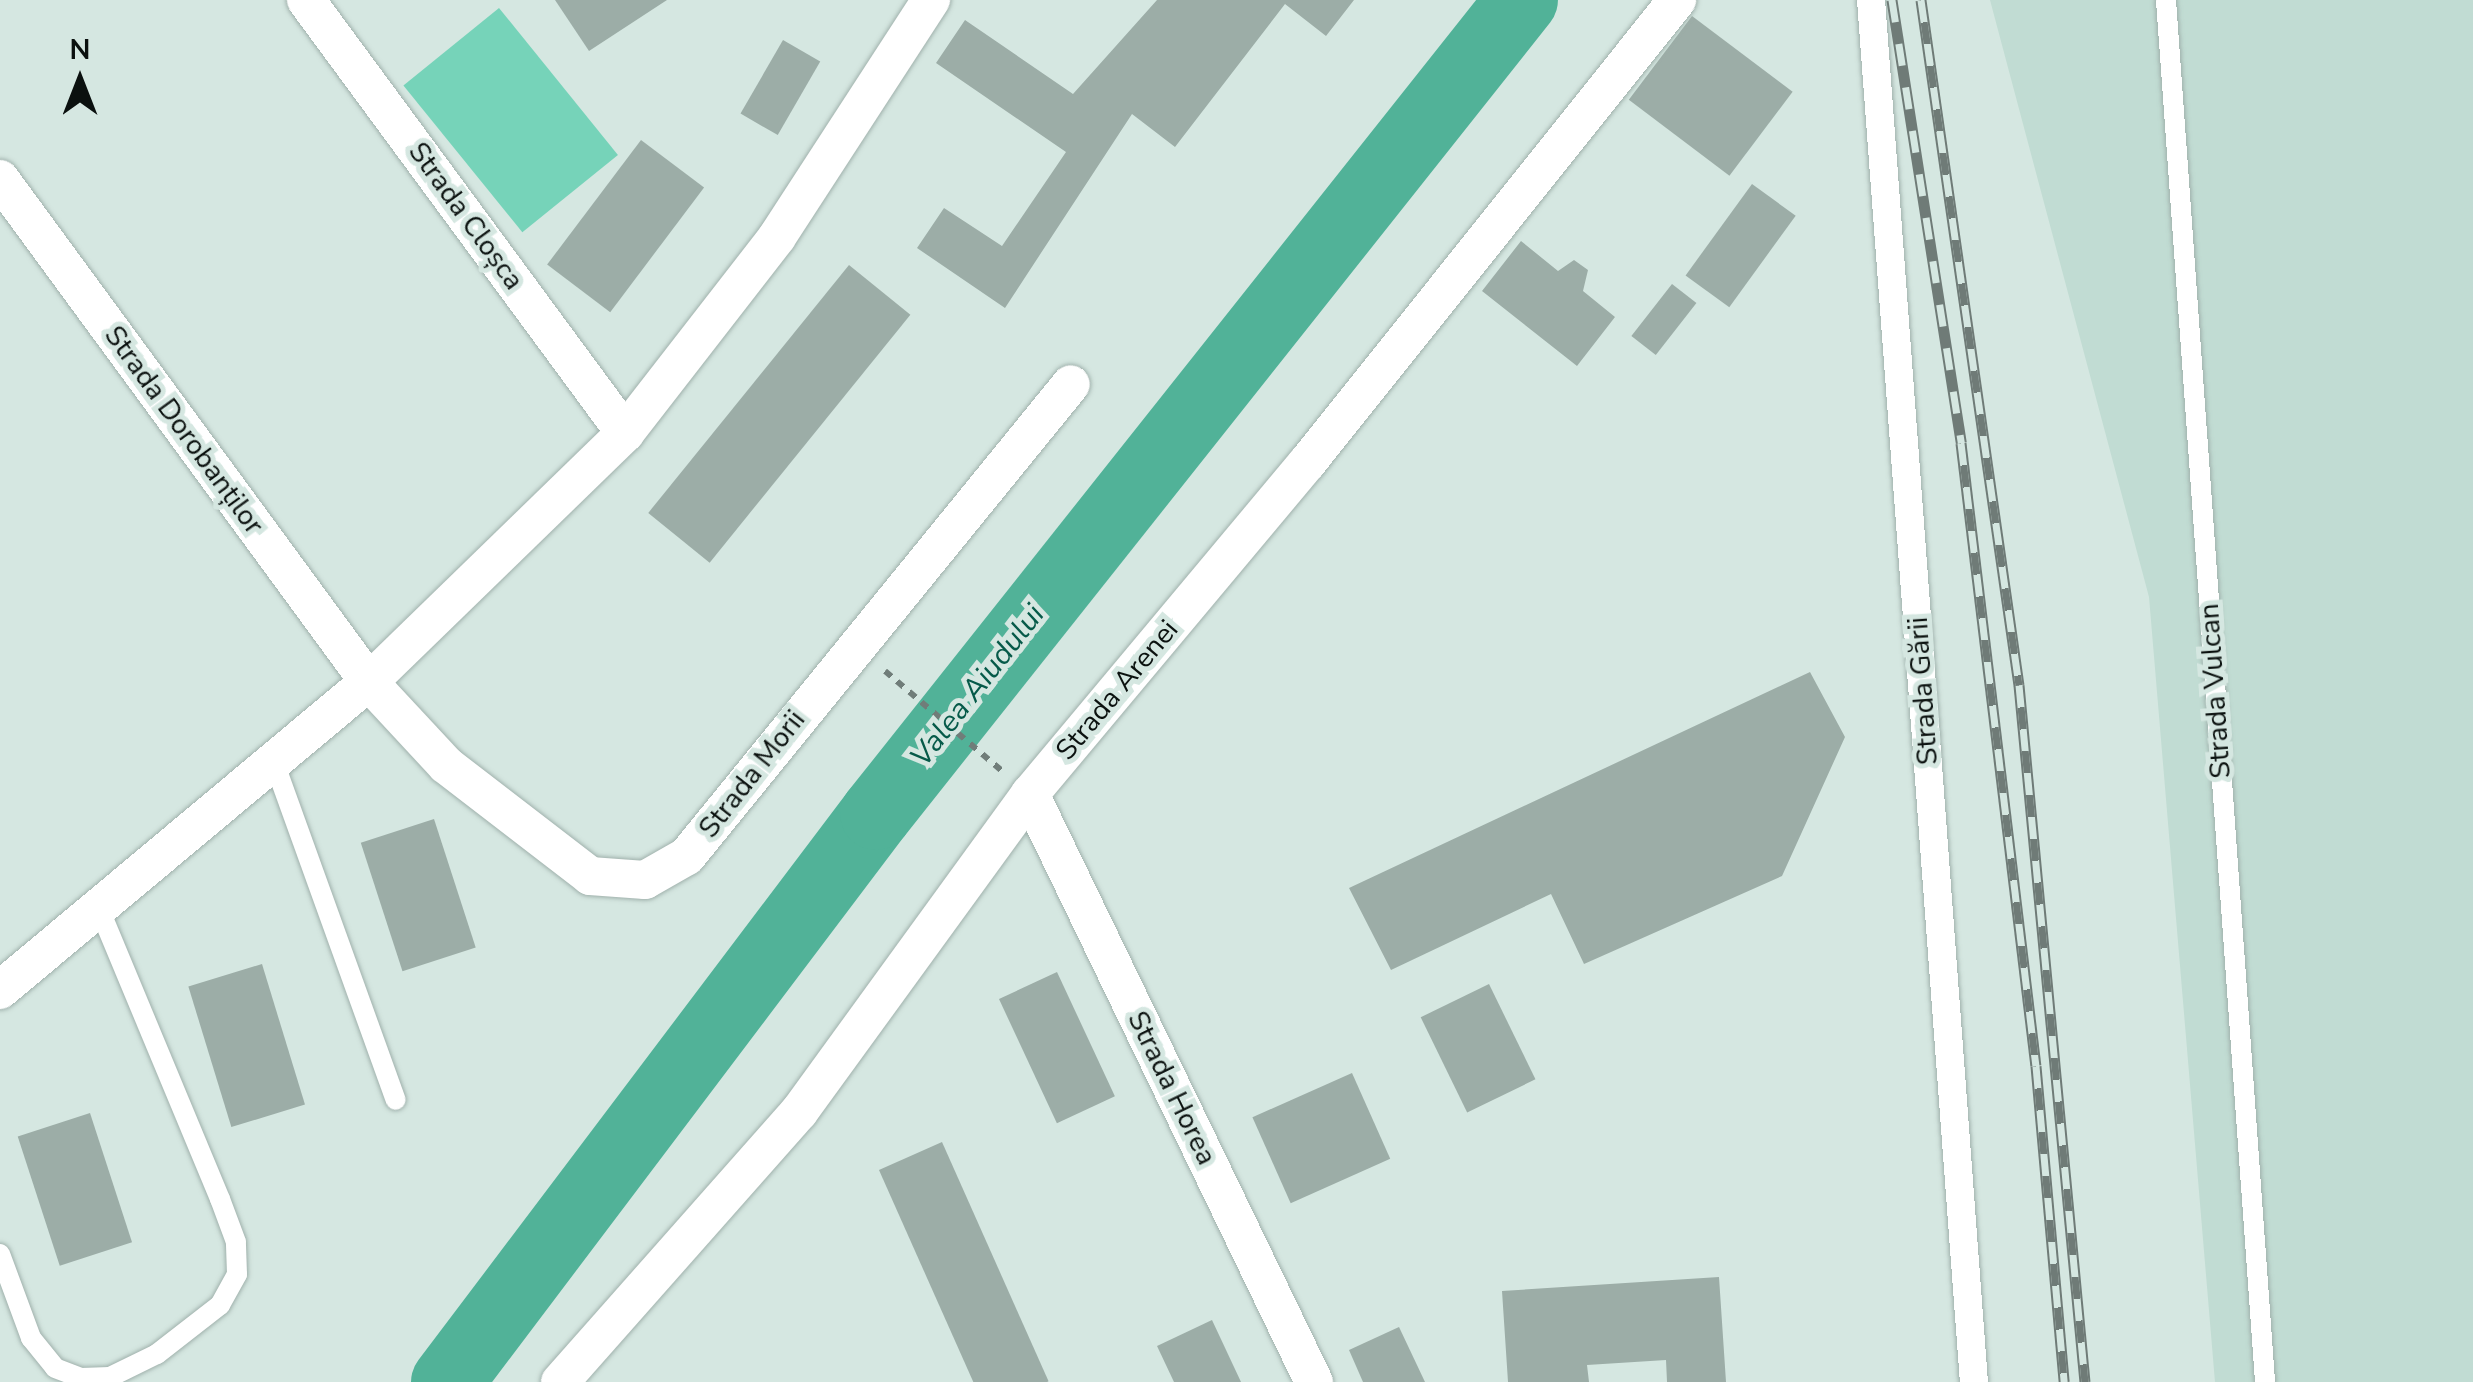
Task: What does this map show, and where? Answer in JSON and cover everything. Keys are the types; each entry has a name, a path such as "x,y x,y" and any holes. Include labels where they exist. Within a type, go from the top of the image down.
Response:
{"street":[{"name":"Strada Cloșca","path":"306,0 625,433"},
{"path":"1,986 368,682 625,433 778,237 931,0"},
{"name":"Strada Arenei","path":"560,1382 799,1112 1030,794 1307,463 1678,0"},
{"name":"Strada Gării","path":"1871,0 1974,1382"},
{"name":"Strada Dorobanților","path":"0,178 368,682"},
{"name":"Strada Morii","path":"368,682 446,765 590,876 645,880 687,856 853,645 1071,384"},
{"name":"Strada Horea","path":"1030,794 1314,1382"}],"lane":[{"name":"Strada Vulcan","path":"2166,0 2264,1382"},
{"path":"274,762 396,1100"},
{"path":"0,1254 31,1338 55,1368 81,1378 110,1377 157,1354 220,1304 237,1274 236,1242 220,1199 99,908"}],"path":[{"path":"853,645 1030,794"}],"shaded area":[{"path":"1990,0 2473,0 2473,1382 2215,1382 2149,597"}],"green space":[{"path":"499,8 618,155 522,232 403,85"}],"building":[{"path":"555,0 667,0 589,51"},
{"path":"1157,0 1354,0 1326,36 1285,4 1175,147 1132,114 1005,308 917,248 944,208 1002,246 1066,152 936,63 965,20 1073,94"},
{"path":"1692,16 1793,92 1729,176 1629,100"},
{"path":"783,40 820,62 778,135 740,114"},
{"path":"641,140 704,188 610,312 547,265"},
{"path":"1752,184 1796,216 1729,307 1686,275"},
{"path":"1521,241 1558,271 1574,260 1588,270 1583,291 1615,317 1577,366 1482,291"},
{"path":"849,265 910,315 710,563 648,513"},
{"path":"1672,284 1696,303 1656,355 1631,336"},
{"path":"1810,672 1845,737 1782,876 1584,964 1551,894 1391,970 1349,888"},
{"path":"434,819 476,947 402,971 361,843"},
{"path":"262,964 305,1105 231,1127 188,987"},
{"path":"1057,972 1115,1096 1057,1123 999,999"},
{"path":"1489,984 1535,1079 1467,1113 1421,1017"},
{"path":"1352,1073 1390,1159 1291,1203 1252,1117"},
{"path":"90,1113 132,1242 60,1266 18,1136"},
{"path":"942,1142 1049,1381 973,1382 879,1170"},
{"path":"1719,1277 1726,1382 1667,1382 1666,1360 1587,1365 1589,1382 1508,1382 1502,1291"},
{"path":"1212,1320 1241,1382 1174,1382 1157,1346"},
{"path":"1399,1327 1425,1382 1363,1382 1349,1350"}],"waterway":[{"name":"Valea Aiudului","path":"447,1382 876,814 1522,0"}],"railway":[{"path":"1892,0 1961,443 2036,1066 2064,1382"},
{"path":"1921,0 2019,685 2085,1382"}]}
